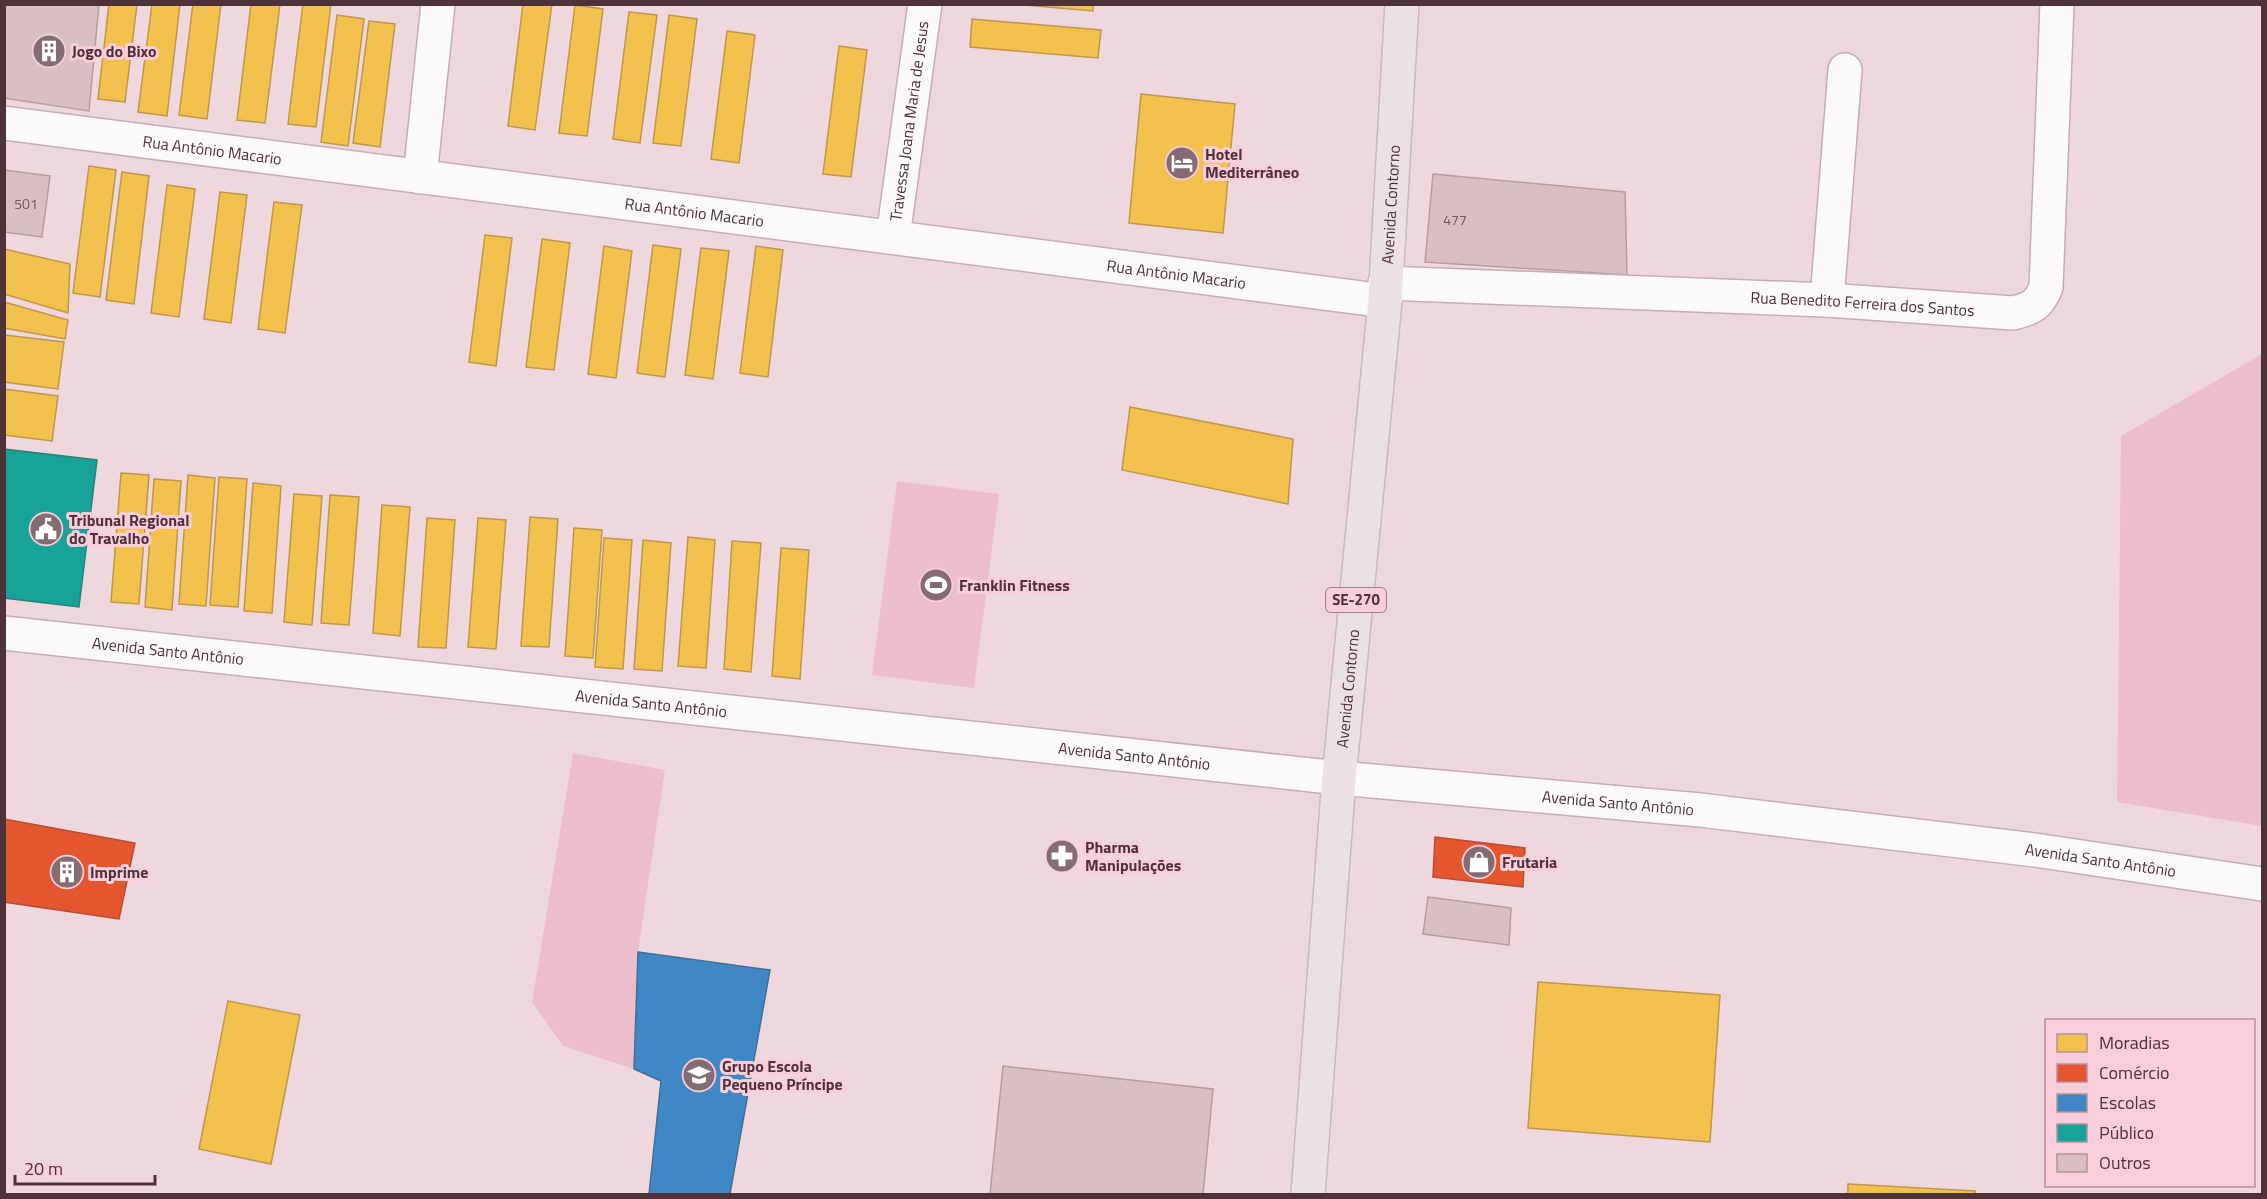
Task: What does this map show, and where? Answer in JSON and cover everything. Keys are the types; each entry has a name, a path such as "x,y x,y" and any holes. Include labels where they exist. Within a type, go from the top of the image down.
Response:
{"main road":[{"name":"Avenida Contorno","path":"1308,1194 1339,778 1385,292 1402,4"}],"street":[{"path":"420,177 438,4"},
{"name":"Travessa Joana Maria de Jesus","path":"893,237 925,4"},
{"name":"Rua Benedito Ferreira dos Santos","path":"1385,292 1827,300 2013,313 2027,310 2037,304 2046,287 2057,4"},
{"path":"1827,300 1845,70"},
{"name":"Rua Antônio Macario","path":"4,123 893,237 1385,292"},
{"name":"Avenida Santo Antônio","path":"4,633 1339,778 1700,810 2036,850 2262,884"}],"shaded area":[{"path":"2262,354 2262,826 2117,802 2121,436"},
{"name":"Franklin Fitness","path":"897,481 999,494 974,688 872,675"},
{"path":"573,753 665,770 638,952 634,1069 563,1046 532,1002"}],"building: Moradias":[{"path":"109,4 137,4 125,102 98,99"},
{"path":"152,4 180,4 167,116 138,112"},
{"path":"193,4 221,4 207,119 179,115"},
{"path":"251,4 280,4 265,123 237,120"},
{"path":"303,4 331,4 316,127 288,124"},
{"path":"523,4 552,4 535,130 508,126"},
{"path":"1014,4 1093,4 1093,11"},
{"path":"575,5 603,9 587,136 559,133"},
{"path":"629,12 657,15 640,143 613,139"},
{"path":"337,15 364,19 348,146 321,142"},
{"path":"669,15 697,19 681,146 653,143"},
{"path":"972,19 1101,30 1098,58 970,47"},
{"path":"369,21 395,24 380,147 353,143"},
{"path":"727,31 755,35 739,163 711,159"},
{"path":"839,46 867,50 851,177 823,174"},
{"name":"Hotel Mediterrâneo","path":"1141,94 1235,104 1223,233 1129,223"},
{"path":"89,166 116,170 100,297 73,293"},
{"path":"122,172 149,176 134,304 106,300"},
{"path":"167,185 195,189 179,317 151,313"},
{"path":"220,192 247,195 231,323 204,319"},
{"path":"274,202 302,205 285,333 258,329"},
{"path":"485,235 512,238 496,366 469,362"},
{"path":"542,239 570,243 554,370 526,367"},
{"path":"653,245 681,249 665,377 637,373"},
{"path":"604,246 632,251 616,378 588,374"},
{"path":"756,246 783,250 768,377 740,373"},
{"path":"701,248 729,251 713,379 685,375"},
{"path":"4,249 70,264 68,313 4,294"},
{"path":"4,302 68,320 65,339 4,328"},
{"path":"4,335 64,342 58,389 4,382"},
{"path":"4,389 58,396 52,441 4,435"},
{"path":"1130,407 1293,439 1288,504 1122,470"},
{"path":"121,473 149,475 139,604 111,602"},
{"path":"188,475 215,478 206,606 179,604"},
{"path":"219,477 247,479 238,607 210,605"},
{"path":"154,479 181,481 172,610 145,607"},
{"path":"253,483 281,486 272,613 244,611"},
{"path":"294,494 322,496 312,625 284,622"},
{"path":"330,495 359,497 349,625 321,623"},
{"path":"382,505 410,507 400,636 373,633"},
{"path":"530,517 558,519 549,647 521,646"},
{"path":"427,518 455,520 446,648 418,647"},
{"path":"478,518 506,520 496,649 468,647"},
{"path":"574,528 602,530 593,658 565,656"},
{"path":"688,537 715,540 706,668 678,666"},
{"path":"604,538 632,540 623,669 595,667"},
{"path":"643,540 671,543 662,671 634,669"},
{"path":"732,541 761,543 751,672 724,669"},
{"path":"781,548 809,550 800,679 772,676"},
{"path":"1538,982 1720,995 1710,1142 1528,1128"},
{"path":"228,1001 300,1015 271,1164 199,1149"},
{"path":"1848,1184 1975,1191 1975,1194 1848,1194"}],"building: Comércio":[{"name":"Imprime","path":"4,819 135,843 119,919 4,902"},
{"name":"Frutaria","path":"1435,837 1525,848 1523,887 1433,877"}],"building: Escolas":[{"name":"Grupo Escola Pequeno Príncipe","path":"638,952 770,970 730,1194 649,1194 661,1081 634,1069"}],"building: Público":[{"name":"Tribunal Regional do Travalho","path":"4,449 97,460 79,607 4,598"}],"building: Outros":[{"name":"Jogo do Bixo","path":"4,4 99,4 89,111 4,98"},
{"path":"4,170 50,176 42,237 4,232"},
{"path":"1433,174 1625,192 1627,275 1425,262"},
{"path":"1428,897 1511,908 1509,945 1423,934"},
{"path":"1003,1066 1213,1089 1203,1194 990,1194"}],"place":[{"name":"Jogo do Bixo","path":"49,51"},
{"name":"Hotel Mediterrâneo","path":"1182,163"},
{"name":"Tribunal Regional do Travalho","path":"46,529"},
{"name":"Franklin Fitness","path":"936,585"},
{"name":"Pharma Manipulações","path":"1062,856"},
{"name":"Frutaria","path":"1479,862"},
{"name":"Imprime","path":"67,872"},
{"name":"Grupo Escola Pequeno Príncipe","path":"699,1075"}]}
